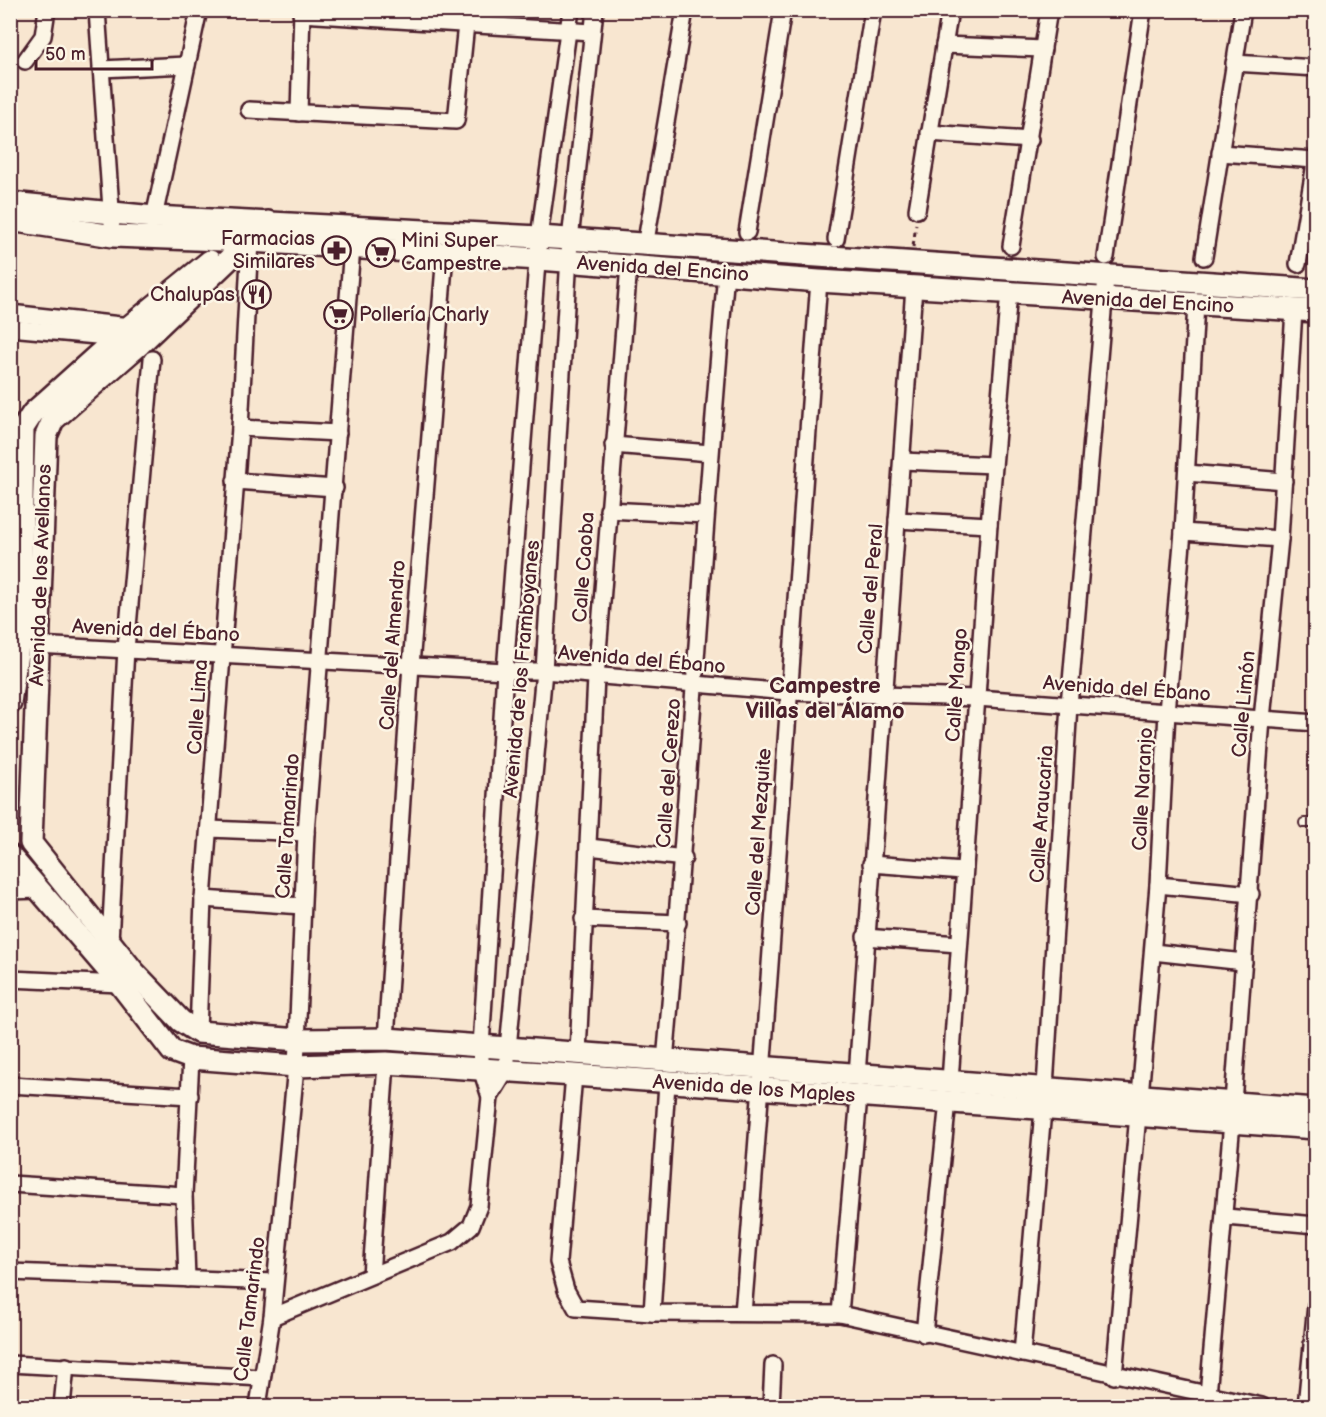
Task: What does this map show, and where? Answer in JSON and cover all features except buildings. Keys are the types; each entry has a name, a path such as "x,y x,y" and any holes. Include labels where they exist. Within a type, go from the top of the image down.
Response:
{"street":[{"path":"25,61 43,36 47,10"},
{"path":"97,10 113,236"},
{"path":"154,217 199,10"},
{"name":"Avenida de los Framboyanes","path":"272,1317 452,1242 471,1226 479,1206 490,1097 481,1069 481,1046 505,671 539,237 571,10"},
{"name":"Avenida de los Framboyanes","path":"490,1097 506,1071 544,671 570,240 595,10"},
{"path":"646,235 685,10"},
{"path":"747,232 783,10"},
{"path":"836,238 873,10"},
{"path":"917,210 950,10"},
{"path":"1011,246 1030,140 1049,10"},
{"name":"Calle Araucaria","path":"1022,1354 1045,1087 1069,705 1105,278 1143,10"},
{"path":"1204,257 1242,10"},
{"path":"299,113 302,12 592,32"},
{"path":"249,110 456,121 465,24"},
{"path":"944,45 1043,49"},
{"path":"1234,63 1316,68"},
{"path":"101,69 187,65"},
{"path":"929,133 1030,140"},
{"path":"1220,153 1315,159 1298,264"},
{"name":"Avenida del Encino","path":"10,202 154,217 352,247 629,265 819,281 1008,292 1105,278 1196,304 1316,311"},
{"name":"Avenida del Encino","path":"10,220 113,236 252,231 539,237 1105,278 1316,290"},
{"name":"Avenida de los Avellanos","path":"10,703 15,631 17,427 124,332 252,231"},
{"name":"Avenida de los Avellanos","path":"191,1058 172,1051 127,978 110,940 31,843 46,436 53,420 140,344 252,231"},
{"name":"Calle Lima","path":"198,1032 203,899 240,428 252,231"},
{"name":"Calle Tamarindo","path":"258,1407 272,1317 297,1066 306,834 352,247"},
{"name":"Calle del Almendro","path":"386,1039 411,665 445,254"},
{"name":"Calle Caoba","path":"578,1053 584,919 590,847 596,677 629,265"},
{"name":"Calle del Cerezo","path":"665,1061 684,858 705,515 726,273"},
{"name":"Calle del Mezquite","path":"743,1313 765,1067 788,692 819,281"},
{"name":"Calle del Peral","path":"857,1075 865,938 914,287"},
{"name":"Calle Mango","path":"924,1334 949,1091 963,870 1008,292"},
{"name":"Calle Naranjo","path":"1114,1376 1153,952 1167,712 1187,472 1196,304"},
{"name":"Calle Limón","path":"1209,1395 1226,1218 1262,719 1280,539 1294,310"},
{"path":"10,313 124,332"},
{"path":"10,328 124,332"},
{"path":"110,940 126,648 152,359"},
{"path":"240,428 338,433"},
{"path":"613,445 710,453"},
{"path":"902,461 994,465"},
{"path":"1187,472 1284,481"},
{"path":"236,481 334,488"},
{"path":"608,510 705,515"},
{"path":"897,520 989,525"},
{"path":"1183,532 1280,539"},
{"name":"Avenida del Ébano","path":"37,645 126,648 505,671 544,671 788,692 977,698 1316,723"},
{"path":"209,829 306,834"},
{"path":"590,847 684,858"},
{"name":"Avenida de los Avellanos","path":"10,856 39,890 127,978 198,1032"},
{"path":"871,864 963,870"},
{"path":"1158,885 1251,894"},
{"path":"10,891 39,890"},
{"path":"203,899 302,906"},
{"path":"584,919 678,923"},
{"path":"865,938 958,944"},
{"path":"1153,952 1244,962"},
{"path":"10,980 127,978"},
{"name":"Avenida de los Maples","path":"198,1032 298,1040 386,1039 857,1075 1042,1109 1139,1105"},
{"path":"187,1278 184,1195 191,1058"},
{"name":"Avenida de los Maples","path":"191,1058 297,1066 386,1064 481,1069 859,1096 1045,1087 1139,1105 1232,1112 1316,1109"},
{"path":"371,1275 386,1064"},
{"path":"574,1075 558,1262 566,1290 576,1308 652,1313 840,1314 1262,1407"},
{"path":"652,1313 667,1083"},
{"path":"10,1085 190,1096"},
{"path":"840,1314 859,1096"},
{"name":"Avenida de los Maples","path":"1232,1112 1316,1128"},
{"path":"10,1184 184,1195"},
{"path":"1226,1218 1316,1225"},
{"path":"10,1272 274,1282"},
{"path":"1306,1407 1316,1305"},
{"path":"10,1364 262,1378"},
{"path":"771,1407 773,1365"},
{"path":"62,1407 66,1366"}],"lane":[{"path":"1304,823 1316,823"}],"path":[{"path":"911,264 917,210"}],"place":[{"name":"Farmacias Similares","path":"336,250"},
{"name":"Mini Super Campestre","path":"380,252"},
{"name":"Chalupas","path":"256,294"},
{"name":"Pollería Charly","path":"338,314"}],"district":[{"name":"Campestre Villas del Álamo","path":"825,698"}]}
